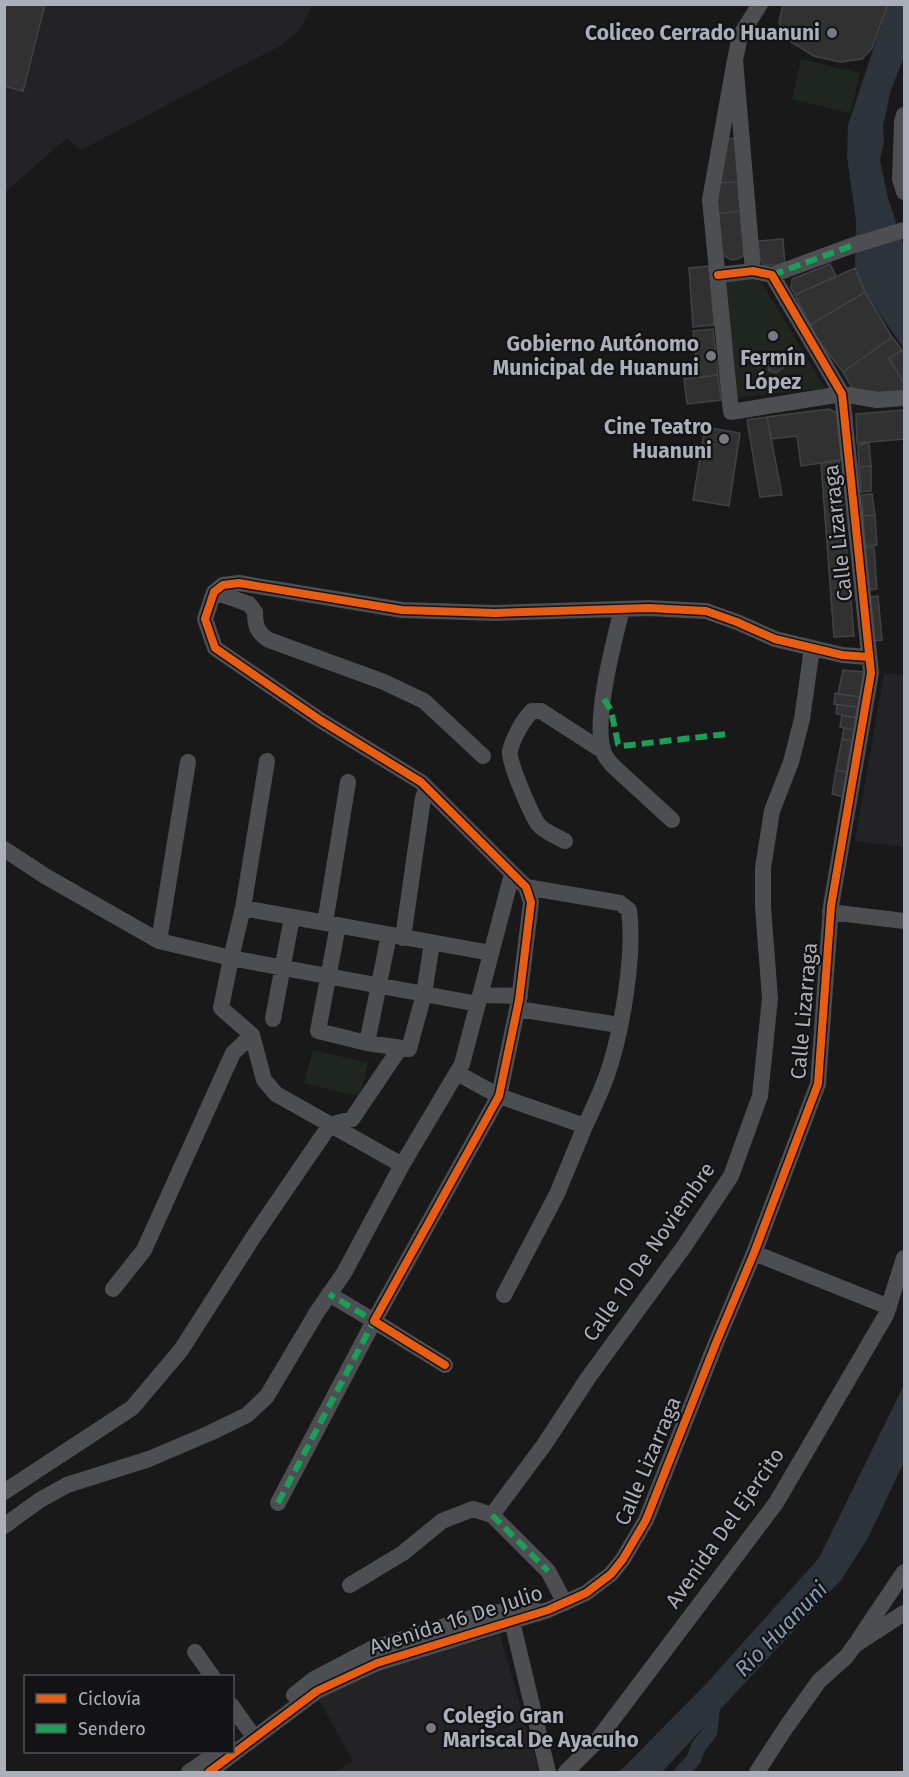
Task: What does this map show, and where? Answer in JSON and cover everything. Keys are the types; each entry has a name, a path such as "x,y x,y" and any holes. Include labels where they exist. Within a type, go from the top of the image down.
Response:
{"street":[{"path":"760,4 740,36 711,200 731,412 842,394 877,400 904,398"},
{"path":"735,60 753,271"},
{"path":"904,115 900,179 904,192"},
{"path":"718,275 753,271 772,275 851,246 904,230"},
{"path":"772,275 842,394"},
{"name":"Calle Lizarraga","path":"565,1603 586,1593 610,1574 623,1559 646,1520 754,1253 818,1084 830,912 871,673 842,394"},
{"path":"278,1503 374,1321 499,1096 519,1002 531,902 526,887 421,782 320,720 214,648 205,619 214,592 223,585 239,583 402,610 495,613 649,608 706,611 738,622 775,639 842,654 868,657"},
{"path":"214,592 249,604 255,612 255,624 261,635 269,640 384,682 424,701 483,756"},
{"path":"622,609 610,655 604,699 600,736 603,751 612,765 672,820"},
{"name":"Calle 10 De Noviembre","path":"492,1515 683,1248 731,1176 760,1096 770,998 763,907 763,868 772,811 790,762 802,719 812,648"},
{"path":"565,841 538,824 513,768 510,752 526,717 532,711 541,711 603,751"},
{"path":"267,761 243,908 221,1008 252,1035 264,1080 276,1094 402,1165"},
{"path":"159,941 188,762"},
{"path":"348,782 331,924 328,976 318,1031 367,1043 409,1049 424,994 432,943"},
{"path":"367,1043 378,985 396,936 423,798 427,788"},
{"path":"4,849 45,876 159,941 231,958 424,994 519,1002 619,1025"},
{"path":"4,1526 40,1500 68,1485 149,1458 210,1433 248,1414 267,1396 344,1273 402,1165 462,1064 512,874"},
{"path":"504,1295 557,1194 608,1074 624,1004 632,932 629,910 620,903 526,887"},
{"path":"243,908 491,953"},
{"path":"830,912 904,921"},
{"path":"273,1019 292,917"},
{"path":"113,1289 144,1250 233,1053 252,1035"},
{"path":"4,1492 132,1408 181,1350 254,1236 330,1125 352,1119 400,1048"},
{"path":"457,1072 499,1096 585,1126"},
{"path":"754,1253 889,1307"},
{"name":"Avenida Del Ejercito","path":"566,1773 595,1743 776,1503 886,1315 904,1258"},
{"path":"329,1294 445,1365"},
{"path":"350,1585 403,1553 442,1521 473,1509 492,1515 548,1571 565,1603"},
{"path":"757,1773 819,1681 846,1657 904,1572"},
{"name":"Avenida 16 De Julio","path":"209,1773 317,1691 377,1663 511,1617 565,1603"},
{"path":"855,1645 904,1613"},
{"name":"Avenida 16 De Julio","path":"234,1740 314,1679 371,1649 484,1614 511,1617"},
{"path":"511,1617 548,1773"},
{"path":"195,1652 211,1675"},
{"path":"234,1709 249,1730"},
{"path":"189,1773 217,1753"}],"shaded area":[{"path":"5,5 313,5 299,31 280,46 81,150 67,138 5,192"},
{"path":"801,59 860,73 850,113 792,99"},
{"path":"754,279 762,283 825,388 735,398 725,280"},
{"path":"884,673 904,675 904,847 855,841"},
{"path":"313,1050 368,1063 360,1097 304,1083"},
{"name":"Colegio Gran Mariscal De Ayacuho","path":"500,1635 538,1772 339,1772 338,1770 353,1761 316,1695 365,1672"}],"water":[{"path":"888,5 904,5 904,57 891,90 883,126 884,142 880,160 888,198 904,247 904,349 865,292 855,268 856,221 847,157 848,125"},
{"name":"Río Huanuni","path":"904,1385 904,1462 868,1538 841,1580 662,1772 619,1772 706,1684 819,1558"}],"building":[{"path":"4,4 45,4 23,91 4,86"},
{"name":"Coliceo Cerrado Huanuni","path":"783,4 888,4 872,48 862,59 840,62 814,56 791,42 779,23"},
{"path":"736,138 738,182 718,183 726,139"},
{"path":"738,182 740,211 717,214 718,183"},
{"path":"740,211 744,255 732,260 722,255 717,214"},
{"path":"783,239 785,265 764,265 760,259 758,241"},
{"path":"830,264 836,276 795,295 791,288 792,279"},
{"path":"709,266 714,325 693,327 689,268"},
{"path":"855,268 865,292 810,325 795,295"},
{"path":"865,292 892,337 843,372 817,339 810,325"},
{"path":"713,329 718,375 698,377 693,331"},
{"path":"892,337 902,350 889,358 904,384 904,395 855,393 843,372"},
{"path":"902,350 904,355 904,384 889,358"},
{"path":"773,357 781,359 783,368 776,373 769,371 767,363"},
{"path":"718,375 721,400 687,404 684,379"},
{"path":"829,409 837,413 843,460 801,466 797,436 771,439 767,417"},
{"path":"904,410 904,439 857,443 856,414"},
{"path":"767,417 782,495 760,497 747,420"},
{"path":"705,427 740,433 729,506 693,500"},
{"path":"869,443 871,466 859,467 858,445"},
{"path":"839,460 854,636 834,637 821,463"},
{"path":"871,466 871,491 861,492 859,467"},
{"path":"872,494 875,515 863,516 862,495"},
{"path":"875,515 877,545 865,546 863,516"},
{"path":"874,547 877,589 868,590 865,548"},
{"path":"878,596 882,640 872,641 869,597"},
{"path":"843,670 864,672 860,697 838,694"},
{"path":"835,693 860,697 858,707 834,704"},
{"path":"837,705 858,707 857,718 836,714"},
{"path":"842,715 857,718 854,730 840,727"},
{"path":"844,728 854,730 853,741 842,739"},
{"path":"842,739 853,741 848,772 836,770"},
{"path":"836,770 848,772 843,797 832,794"}],"waterway":[{"path":"682,1772 694,1759 698,1747 710,1732 713,1703"}],"marked path":[{"path":"772,275 851,246"},
{"path":"604,699 611,710 618,744 622,746 727,734"},
{"path":"278,1503 374,1321 329,1294"},
{"path":"492,1515 548,1571"}],"cycle path":[{"path":"209,1772 317,1691 377,1663 548,1610 586,1593 611,1574 623,1559 646,1520 754,1253 818,1084 831,906 871,673 842,394 772,275 753,271 718,275"},
{"path":"445,1365 374,1321 499,1096 519,1000 531,902 526,887 421,782 320,720 215,648 205,619 214,592 223,585 239,583 402,610 495,613 649,608 706,611 775,639 842,655 868,657"}],"place":[{"name":"Coliceo Cerrado Huanuni","path":"832,33"},
{"name":"Fermín López","path":"773,336"},
{"name":"Gobierno Autónomo Municipal de Huanuni","path":"711,356"},
{"name":"Cine Teatro Huanuni","path":"724,439"},
{"name":"Colegio Gran Mariscal De Ayacuho","path":"431,1728"}]}
